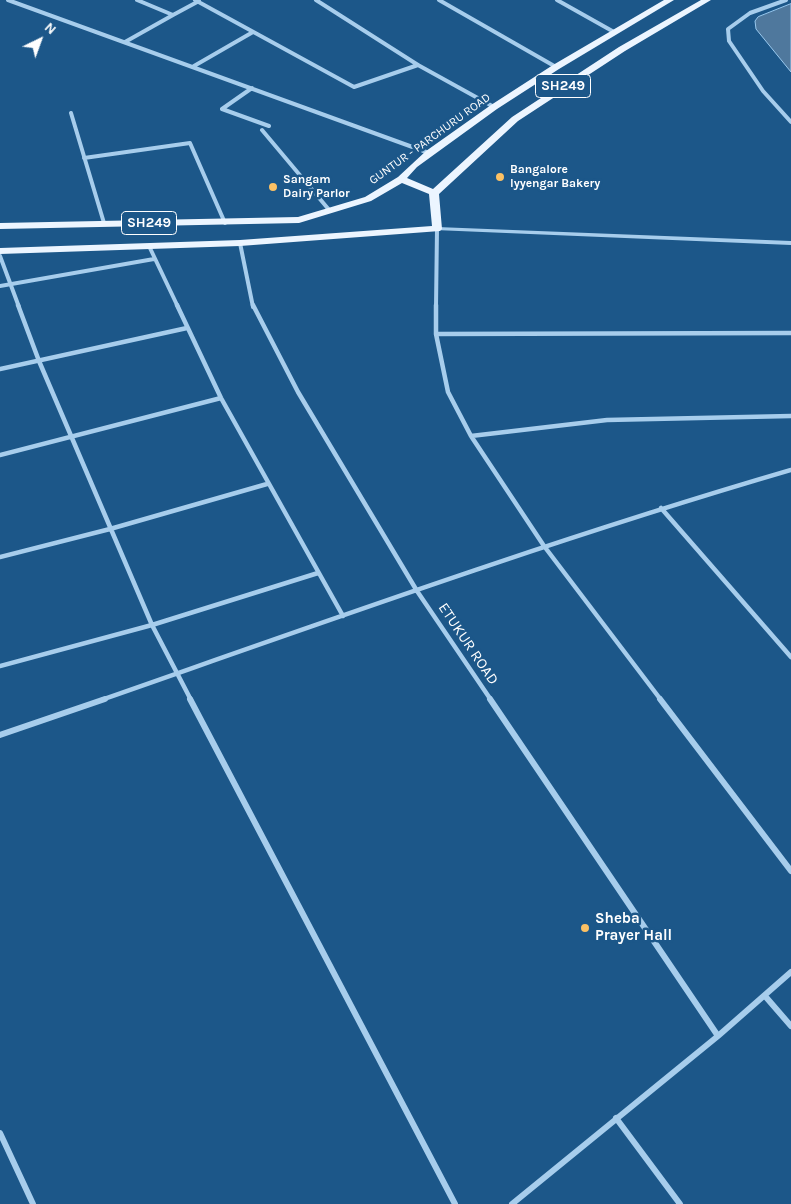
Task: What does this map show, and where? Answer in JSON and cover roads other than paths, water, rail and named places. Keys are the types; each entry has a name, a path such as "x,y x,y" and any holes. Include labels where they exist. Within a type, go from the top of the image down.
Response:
{"main road":[{"name":"GUNTUR - PARCHURU ROAD","path":"0,226 104,223 225,223 299,220 368,199 401,179 414,164 494,107 556,67 670,0"},
{"name":"SH249","path":"434,193 515,119 622,49 707,0"},
{"path":"401,179 434,193 437,229"},
{"path":"295,239 299,220"},
{"name":"SH249","path":"0,251 240,243 437,229"}],"street":[{"path":"8,0 194,66 429,153"},
{"path":"137,0 174,16"},
{"path":"316,0 418,65 494,107"},
{"path":"439,0 556,67"},
{"path":"557,0 614,32"},
{"path":"786,0 750,13 728,29 729,41 763,91 791,122"},
{"path":"125,42 198,1 354,87 418,65"},
{"path":"194,66 253,32"},
{"path":"252,88 222,109 269,126"},
{"path":"71,113 104,223"},
{"path":"262,130 330,211"},
{"path":"84,158 190,143 225,223"},
{"path":"791,243 437,229 436,334 448,392 471,436 544,546 791,871"},
{"name":"ETUKUR ROAD","path":"240,243 253,306 298,392 417,591 718,1036"},
{"path":"149,246 221,398 267,484 343,616"},
{"path":"0,256 39,361 152,626 455,1204"},
{"path":"0,286 154,260"},
{"path":"0,369 187,328"},
{"path":"436,334 791,333"},
{"path":"0,455 221,398"},
{"path":"471,436 606,420 791,416"},
{"path":"0,735 544,546 661,508 789,470 791,475"},
{"path":"0,557 267,484"},
{"path":"661,508 791,656"},
{"path":"0,666 152,626 318,573"},
{"path":"512,1204 718,1036 791,972"},
{"path":"765,996 791,1026"},
{"path":"616,1118 680,1204"},
{"path":"0,1134 33,1204"}],"water":[{"path":"791,4 791,72 756,29 755,21 758,17"}],"place":[{"name":"Bangalore Iyyengar Bakery","path":"500,177"},
{"name":"Sangam Dairy Parlor","path":"273,187"},
{"name":"Sheba Prayer Hall","path":"585,928"}]}
